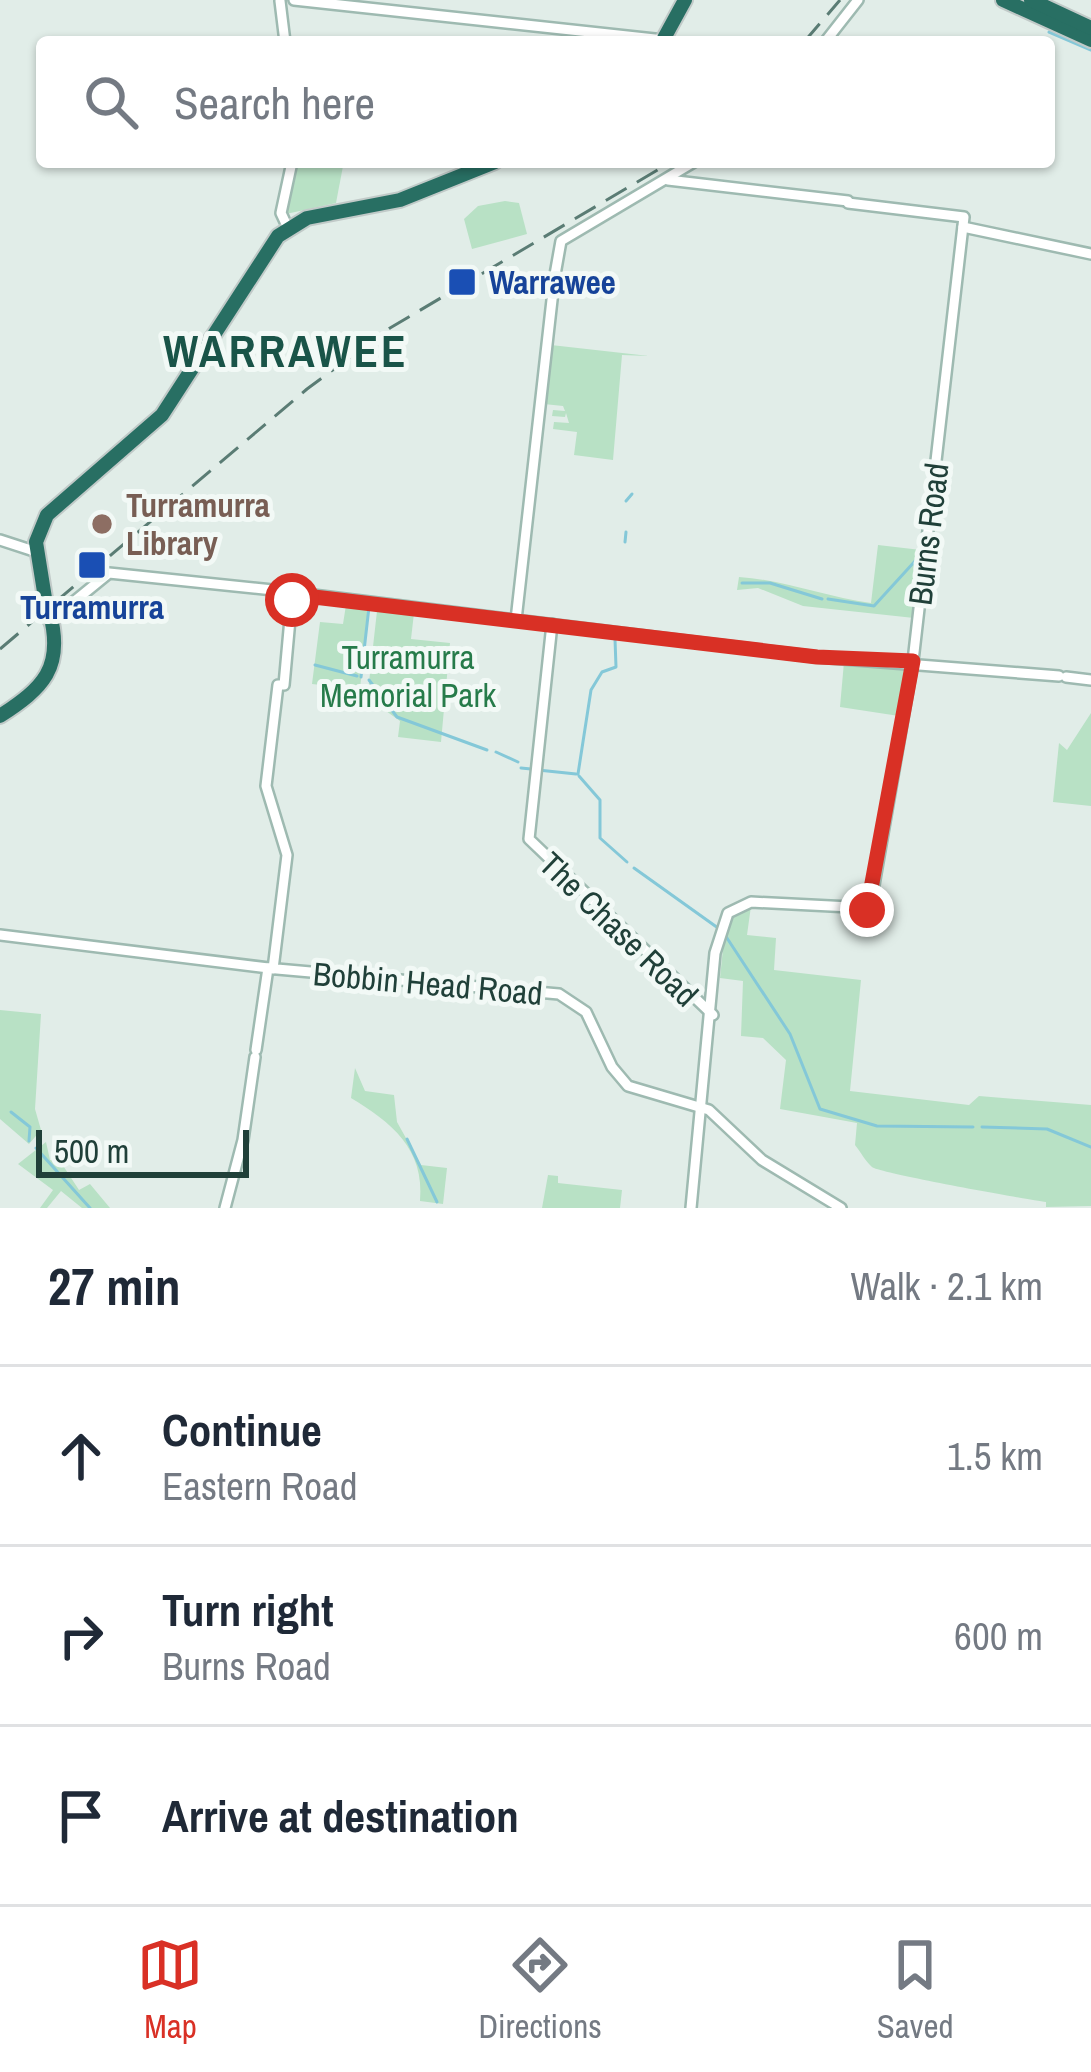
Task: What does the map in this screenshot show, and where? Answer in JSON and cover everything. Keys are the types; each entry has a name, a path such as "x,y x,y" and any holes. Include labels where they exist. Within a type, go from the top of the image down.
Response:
{"highway":[{"path":"668,36 687,0"},
{"path":"1003,0 1091,31"},
{"path":"1014,0 1091,31"},
{"path":"1030,0 1091,31"},
{"path":"1044,0 1091,31"},
{"path":"0,713 31,690 48,669 53,646 34,536 49,504 157,414 286,226 304,213 409,192 470,168"},
{"path":"286,226 400,200 481,168"}],"street":[{"path":"279,0 283,36"},
{"path":"294,0 620,36"},
{"path":"830,36 857,0"},
{"path":"286,226 281,214 291,168"},
{"path":"516,620 561,241 685,168"},
{"path":"668,180 963,222 1091,254"},
{"name":"Burns Road","path":"691,1208 713,1015 715,953 724,920 735,906 751,902 870,908 913,661 963,222"},
{"path":"0,540 36,552"},
{"path":"48,612 109,573 817,657 913,661 1091,680"},
{"path":"225,1208 243,1139 286,858 266,786 293,597"},
{"name":"The Chase Road","path":"552,624 529,839 713,1015"},
{"name":"Bobbin Head Road","path":"0,934 270,968 559,994 586,1012 628,1086 650,1097 703,1106 762,1160 841,1208"},
{"path":"701,1121 716,1117"}],"green space":[{"path":"296,168 343,168 336,203 286,214"},
{"path":"519,203 527,234 472,249 464,219 478,206"},
{"path":"551,345 649,356 622,355 613,460 574,455 577,432 553,429 554,422 569,423 566,413 565,417 552,416 553,410 565,411 563,406 544,404"},
{"path":"878,545 921,550 914,618 803,606 758,588 737,590 739,577 871,603"},
{"path":"346,605 368,607 360,689 312,684 320,622 343,624"},
{"name":"Turramurra Memorial Park","path":"377,611 414,613 411,639 450,643 441,742 398,737 400,721 386,711 366,709"},
{"path":"844,662 908,666 899,716 840,707"},
{"path":"1091,713 1091,806 1053,802 1059,743 1067,750"},
{"path":"751,906 747,935 776,938 774,970 861,980 850,1091 969,1105 979,1096 1091,1105 1091,1206 1046,1207 1046,1202 881,1170 872,1167 855,1145 857,1123 780,1109 786,1060 763,1038 741,1036 743,981 720,978 726,919"},
{"path":"0,1010 41,1014 35,1109 41,1130 29,1144 0,1119"},
{"path":"355,1068 365,1091 394,1095 397,1122 421,1165 447,1168 443,1204 420,1201 411,1152 392,1127 351,1098"},
{"path":"46,1142 50,1160 60,1161 79,1190 90,1184 110,1208 82,1208 61,1191 47,1208 40,1208 53,1190 18,1164"},
{"path":"548,1175 558,1176 558,1183 622,1190 620,1208 542,1208"}],"waterway":[{"path":"1049,32 1091,50"},
{"path":"626,501 632,494"},
{"path":"625,542 626,532"},
{"path":"828,599 874,606 916,560"},
{"path":"742,583 770,583 822,599"},
{"path":"361,677 369,607"},
{"path":"578,774 591,690 602,672 616,667 615,639"},
{"path":"315,665 357,676"},
{"path":"369,680 397,717 487,750"},
{"path":"496,752 518,762"},
{"path":"521,768 531,769"},
{"path":"538,770 576,774"},
{"path":"579,776 600,800 600,838 627,862"},
{"path":"634,868 718,928"},
{"path":"725,935 790,1034 820,1109 877,1126 973,1127"},
{"path":"11,1112 30,1127 29,1141"},
{"path":"982,1127 1047,1129 1091,1147"},
{"path":"407,1139 437,1202"},
{"path":"36,1148 90,1208"}],"railway":[{"path":"809,36 840,0"},
{"path":"0,649 307,389 390,328 661,168"}],"place":[{"name":"Warrawee","path":"462,282"},
{"name":"Turramurra Library","path":"102,524"},
{"name":"Turramurra","path":"92,565"}],"district":[{"name":"WARRAWEE","path":"286,351"}],"route":[{"path":"292,600 314,597 817,657 913,661 867,910"}]}
